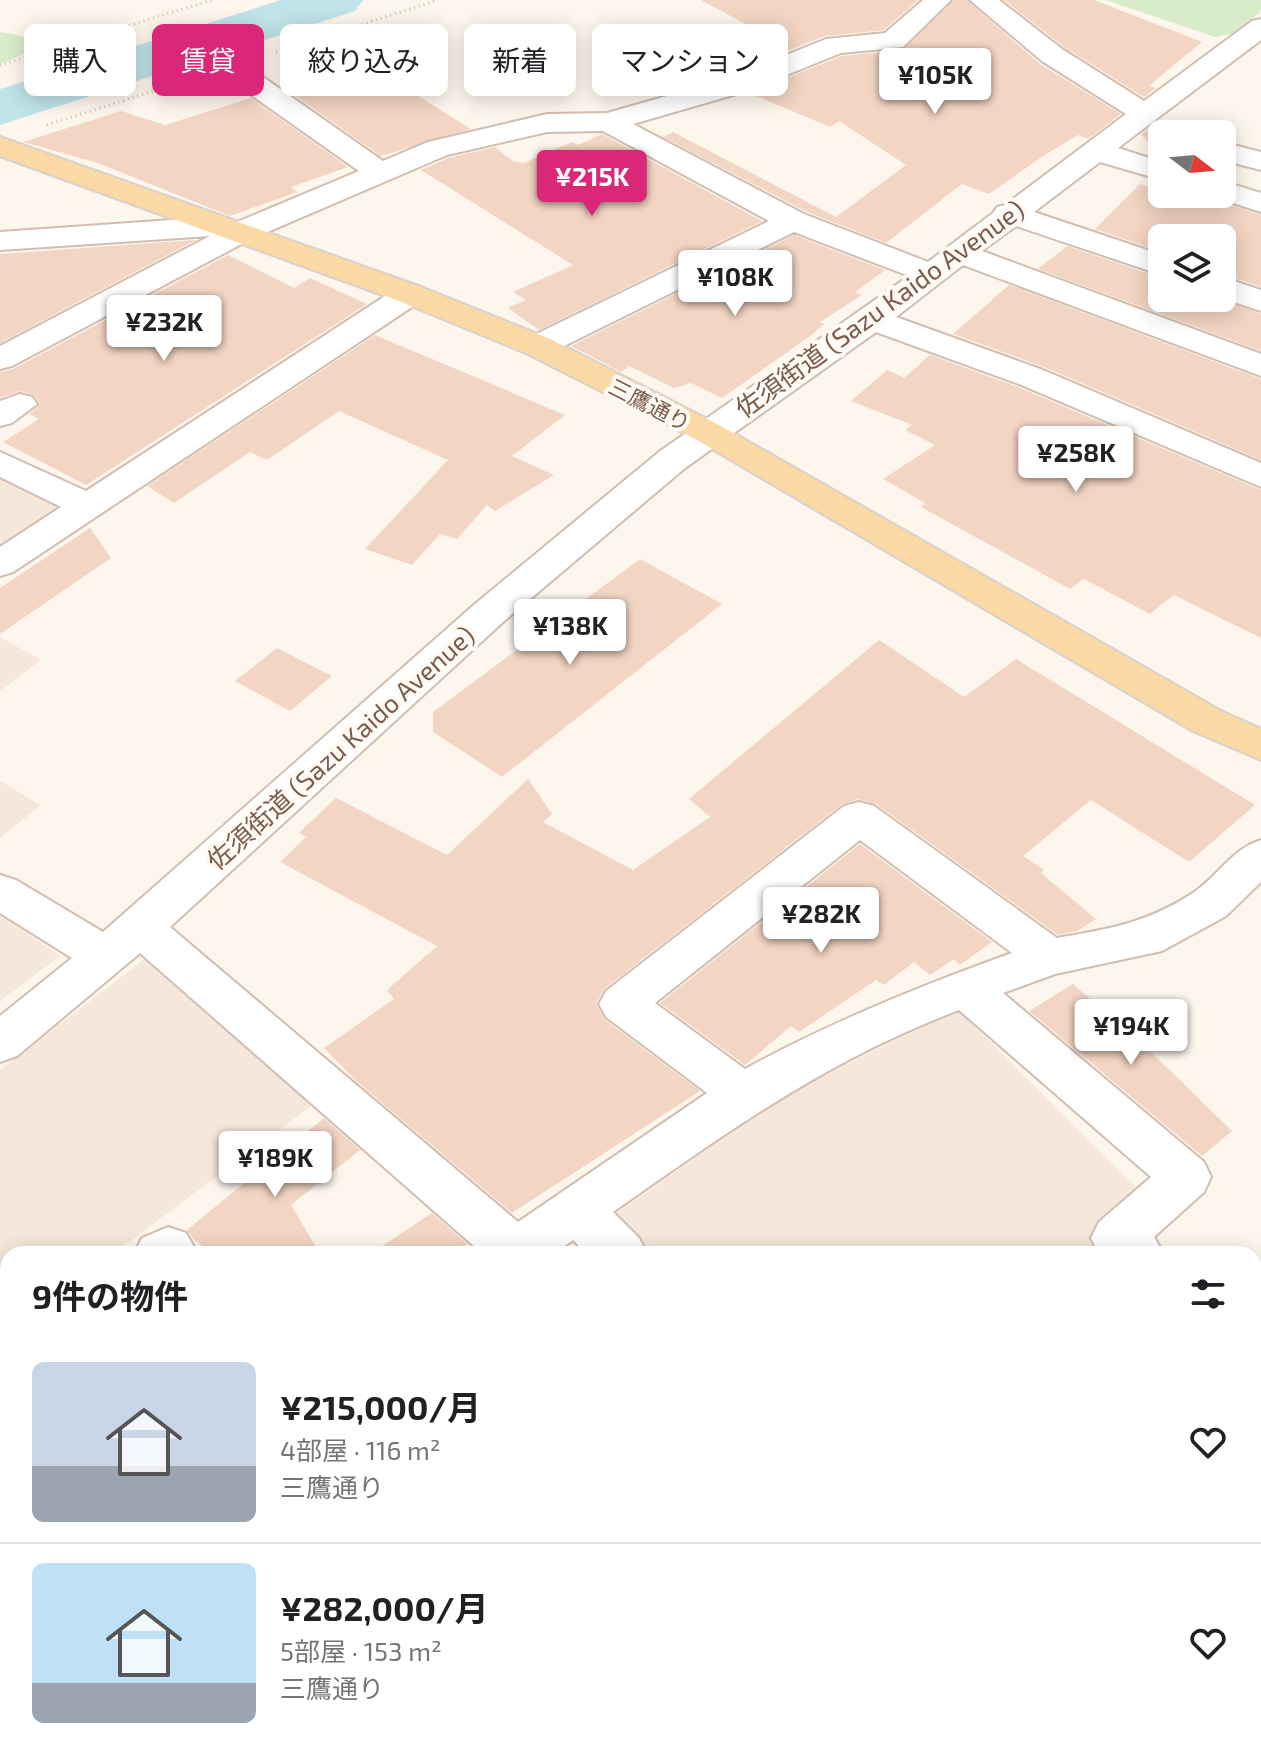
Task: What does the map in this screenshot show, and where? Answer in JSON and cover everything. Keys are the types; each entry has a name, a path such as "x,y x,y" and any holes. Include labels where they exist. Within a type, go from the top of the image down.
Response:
{"main road":[{"name":"三鷹通り","path":"0,146 410,294 538,346 709,433 1207,721 1261,746"}],"street":[{"path":"983,0 1144,126"},
{"path":"0,359 226,229 438,148 547,123 608,122 737,85 836,45 893,41 930,2"},
{"name":"佐須街道 (Sazu Kaido Avenue)","path":"0,1043 123,941 489,613 709,433 872,319 1093,150 1144,126 1261,27"},
{"path":"264,91 378,171"},
{"path":"608,122 793,221 945,264 1261,366"},
{"path":"1093,150 1148,167"},
{"path":"1236,155 1261,161"},
{"path":"1236,195 1261,203"},
{"path":"1008,213 1148,261"},
{"path":"538,346 793,221"},
{"path":"0,241 226,229"},
{"path":"1236,292 1261,301"},
{"path":"0,564 410,294"},
{"path":"872,319 1031,377 1261,476"},
{"path":"0,463 87,506"},
{"path":"743,1094 622,1004 859,817 1050,957"},
{"path":"525,1246 743,1094 829,1046 1050,957 1146,939 1210,904 1261,856"},
{"path":"0,892 123,941 506,1246"},
{"path":"966,989 1186,1177 1117,1238 1128,1246"},
{"path":"577,1210 613,1246"}],"path":[{"path":"0,65 212,0"}],"shaded area":[{"path":"0,475 69,508 0,553"},
{"path":"0,637 41,660 0,691"},
{"path":"0,781 41,805 0,838"},
{"path":"0,914 60,956 0,1001"},
{"path":"156,950 311,1106 124,1246 0,1246 0,1070"},
{"path":"957,1009 1147,1198 1122,1246 632,1246 607,1220 780,1098"}],"green space":[{"path":"1106,0 1261,0 1261,11 1235,33 1215,37"},
{"path":"0,32 24,37 24,54 0,64"}],"building":[{"path":"701,0 918,0 884,30 825,36 788,50 788,24 745,24"},
{"path":"954,0 967,0 1040,64 1121,114 1088,139 1078,135 1046,154 989,194 962,184 886,243 805,211 663,137 673,132 836,217 906,165 839,121 830,127 756,96 788,96 788,77 842,56 903,50"},
{"path":"1004,0 1094,0 1202,42 1149,86 1156,88 1144,97 1064,47"},
{"path":"295,96 418,96 471,129 381,156"},
{"path":"251,98 348,167 291,187 297,192 230,216 98,163 23,142 121,111 165,125"},
{"path":"1148,129 1148,142 1141,134"},
{"path":"602,134 762,221 539,330 508,308 526,300 513,292 573,265 421,170 448,158 495,147 513,161 524,163 572,142 578,145"},
{"path":"1140,184 1148,187 1148,208 1236,207 1261,215 1261,287 1236,279 1236,224 1148,224 1148,247 1095,229"},
{"path":"794,235 885,270 855,292 862,295 820,322 824,324 810,336 722,398 691,383 674,388 629,366 621,372 571,346"},
{"path":"196,240 0,343 0,254"},
{"path":"1067,246 1148,273 1148,309 1038,269"},
{"path":"228,255 294,288 310,278 367,304 86,485 3,442 39,419 29,414 40,404 34,395 21,391 0,398 0,372 13,369"},
{"path":"1009,285 1261,379 1261,460 1044,367 953,334"},
{"path":"1236,304 1261,314 1261,351 1155,312 1236,312"},
{"path":"375,335 565,415 512,456 554,475 495,511 487,505 457,539 440,534 412,565 365,549 448,460 339,411 267,460 250,452 174,503 147,486"},
{"path":"930,355 1018,387 1261,490 1261,638 1174,595 1150,614 1084,579 1070,589 921,507 925,503 883,479 935,445 905,430 912,425 851,401 887,370 904,378"},
{"path":"90,528 111,558 0,634 0,588"},
{"path":"640,559 722,604 502,777 433,732 433,712"},
{"path":"879,640 964,697 1016,659 1255,805 1189,862 1091,800 1023,856 1044,870 1041,873 1096,919 1077,931 1058,935 876,804 858,799 842,804 604,989 596,1003 604,1019 700,1091 512,1213 355,1080 324,1048 394,999 387,990 437,946 280,862 306,837 299,833 336,798 447,855 528,779 552,814 543,822 633,870 710,817 689,799"},
{"path":"277,648 332,676 290,711 235,681"},
{"path":"860,844 992,942 960,965 954,959 930,975 914,962 884,985 876,980 799,1032 791,1026 745,1065 660,1003"},
{"path":"1073,984 1157,1058 1232,1131 1202,1156 1029,1011"},
{"path":"324,1118 360,1150 291,1205 315,1246 203,1246 187,1230"},
{"path":"432,1213 467,1244 464,1246 382,1246"}],"waterway":[{"path":"0,108 336,0"}]}
